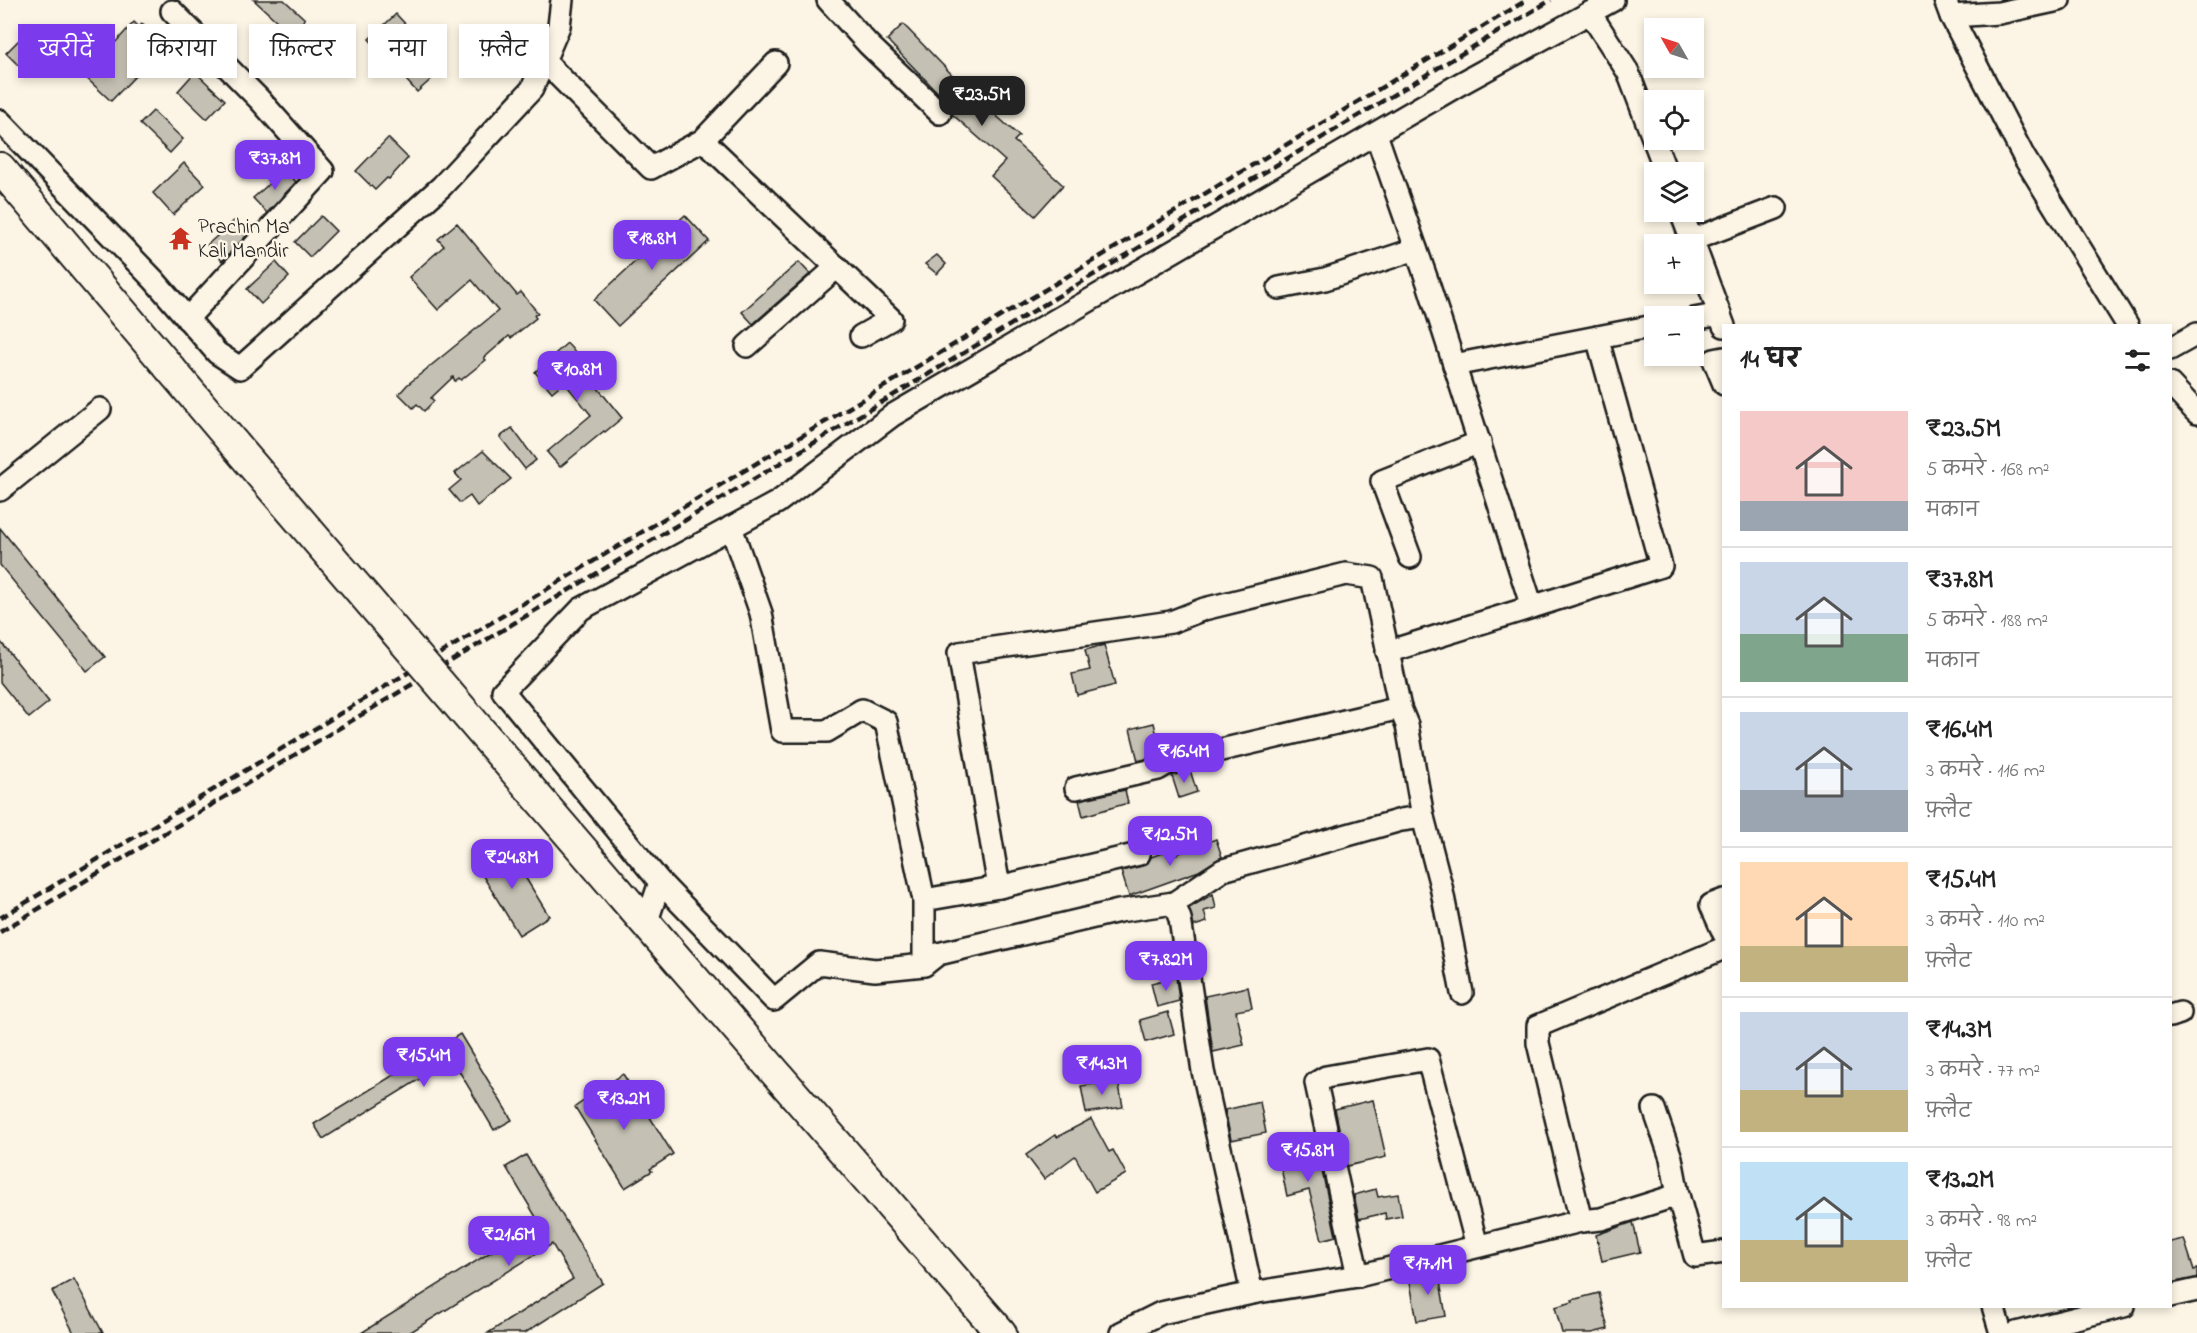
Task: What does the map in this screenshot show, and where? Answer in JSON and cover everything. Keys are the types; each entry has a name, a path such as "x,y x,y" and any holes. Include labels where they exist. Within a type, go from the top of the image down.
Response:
{"main road":[{"path":"0,168 646,924 1000,1333"}],"street":[{"path":"549,49 559,26 562,0"},
{"path":"828,0 868,44 939,113"},
{"path":"1423,817 1401,820 1223,870 1174,903 1119,911 938,954 924,965 875,970 819,963 774,1000 660,882 503,691 581,609 778,502 893,415 1376,134 1613,0"},
{"path":"1948,8 1999,13 2059,0"},
{"path":"1948,8 2024,157 2127,324"},
{"path":"172,11 259,99 323,171 188,319"},
{"path":"1590,13 1628,72 1662,162"},
{"path":"549,66 651,168 703,140 776,63"},
{"path":"0,121 154,280 217,353 240,368 442,186 532,90 537,78"},
{"path":"1376,134 1416,249 1532,607"},
{"path":"703,140 891,319 861,336"},
{"path":"1704,238 1776,208"},
{"path":"1279,288 1325,279 1416,249"},
{"path":"747,346 837,267"},
{"path":"1704,272 1722,320 1704,319"},
{"path":"1454,365 1644,328"},
{"path":"2172,348 2197,334"},
{"path":"1387,652 1661,566 1597,337"},
{"path":"1722,358 1714,360 1722,379"},
{"path":"2172,386 2197,413"},
{"path":"0,490 100,409"},
{"path":"1410,557 1382,481 1479,442"},
{"path":"731,527 761,613 782,731 827,731 862,710 886,722 924,900 924,965"},
{"path":"999,887 959,653 1171,622 1204,609 1346,574 1372,578 1387,652 1407,725 1423,817 1442,886 1462,993"},
{"path":"1076,788 1158,769 1170,762 1401,708"},
{"path":"924,900 999,887 1139,854"},
{"path":"646,924 660,882"},
{"path":"1722,901 1711,905 1722,930"},
{"path":"1174,903 1180,919 1203,1071 1252,1293"},
{"path":"1581,1221 1538,1043 1538,1026 1722,949"},
{"path":"1358,1276 1316,1083 1326,1077 1428,1059 1477,1246"},
{"path":"1654,1109 1671,1158 1678,1195 1695,1256 1722,1252"},
{"path":"1120,1333 1161,1313 1252,1293 1358,1276 1581,1221 1601,1219 1678,1195"},
{"path":"2172,1296 2197,1290"},
{"path":"1994,1308 2001,1333"},
{"path":"2016,1333 2116,1308"}],"building":[{"path":"254,0 284,0 305,19 300,24 280,24"},
{"path":"396,14 405,24 385,24"},
{"path":"903,24 962,85 1019,136 1014,141 1063,185 1035,216 991,176 1005,161 952,114 949,104 887,40"},
{"path":"127,30 127,78 133,78 111,101 86,78 115,78 115,43"},
{"path":"18,41 18,65 6,53"},
{"path":"190,78 201,78 225,100 207,119 178,91"},
{"path":"404,78 433,78 417,92"},
{"path":"153,111 183,139 170,153 140,124"},
{"path":"388,138 408,158 389,179 387,178 375,190 356,171"},
{"path":"184,163 205,185 173,215 153,193"},
{"path":"285,170 296,182 267,213 253,198"},
{"path":"685,215 709,241 618,326 594,300"},
{"path":"321,216 336,231 310,257 295,242"},
{"path":"236,219 249,233 222,261 207,245"},
{"path":"457,223 517,295 521,292 538,313 534,315 536,318 511,338 509,336 484,358 486,360 461,380 459,378 455,381 453,377 431,398 434,401 424,411 417,404 413,408 399,394 498,311 472,280 438,310 409,277 444,246 438,239"},
{"path":"937,255 946,264 937,274 925,264"},
{"path":"276,262 289,277 261,304 247,289"},
{"path":"799,262 810,274 753,324 742,312"},
{"path":"567,343 585,364 581,367 622,418 560,467 547,452 591,415 564,382 552,392 535,372"},
{"path":"512,428 536,460 525,469 500,437"},
{"path":"483,451 511,479 477,506 470,496 460,503 449,490 461,480 455,473"},
{"path":"0,528 105,657 87,671 0,565"},
{"path":"0,641 49,702 29,718 0,682"},
{"path":"1104,645 1115,685 1077,695 1072,674 1090,670 1085,650"},
{"path":"1154,723 1161,753 1138,761 1130,729"},
{"path":"1190,770 1197,792 1179,798 1172,776"},
{"path":"1125,790 1128,803 1083,816 1079,800"},
{"path":"1216,839 1222,857 1199,871 1129,896 1121,871 1142,866 1148,863 1151,857 1173,849 1174,855"},
{"path":"505,844 549,916 519,935 475,863"},
{"path":"1213,894 1216,908 1204,911 1207,922 1194,926 1189,908"},
{"path":"1176,977 1179,1001 1157,1007 1151,983"},
{"path":"1248,987 1252,1008 1236,1011 1244,1045 1213,1052 1205,996"},
{"path":"1168,1012 1174,1034 1146,1042 1140,1020"},
{"path":"460,1034 512,1120 494,1130 452,1059 323,1139 314,1124"},
{"path":"623,1074 673,1154 625,1188 575,1107"},
{"path":"1118,1080 1123,1107 1086,1113 1081,1086"},
{"path":"1373,1100 1386,1157 1347,1166 1335,1109"},
{"path":"1260,1102 1266,1133 1231,1140 1225,1110"},
{"path":"1091,1119 1109,1152 1113,1150 1126,1174 1095,1192 1075,1156 1044,1179 1026,1155 1055,1135 1057,1137"},
{"path":"1316,1143 1336,1236 1322,1240 1309,1190 1287,1196 1278,1154"},
{"path":"526,1155 603,1283 525,1333 488,1333 573,1279 552,1244 409,1333 361,1333 539,1222 506,1167"},
{"path":"1376,1189 1378,1197 1398,1194 1402,1216 1386,1219 1385,1213 1359,1219 1354,1195"},
{"path":"1633,1222 1640,1252 1602,1261 1596,1235"},
{"path":"2184,1239 2194,1270 2197,1269 2197,1278 2172,1283 2172,1242"},
{"path":"1438,1270 1446,1316 1417,1321 1409,1277"},
{"path":"74,1279 103,1333 74,1333 52,1291"},
{"path":"1599,1293 1608,1329 1592,1333 1562,1333 1555,1307"}],"railway":[{"path":"0,918 1527,0"},
{"path":"0,932 1551,0"}],"place":[{"name":"Prachin Ma Kali Mandir","path":"180,238"}]}
